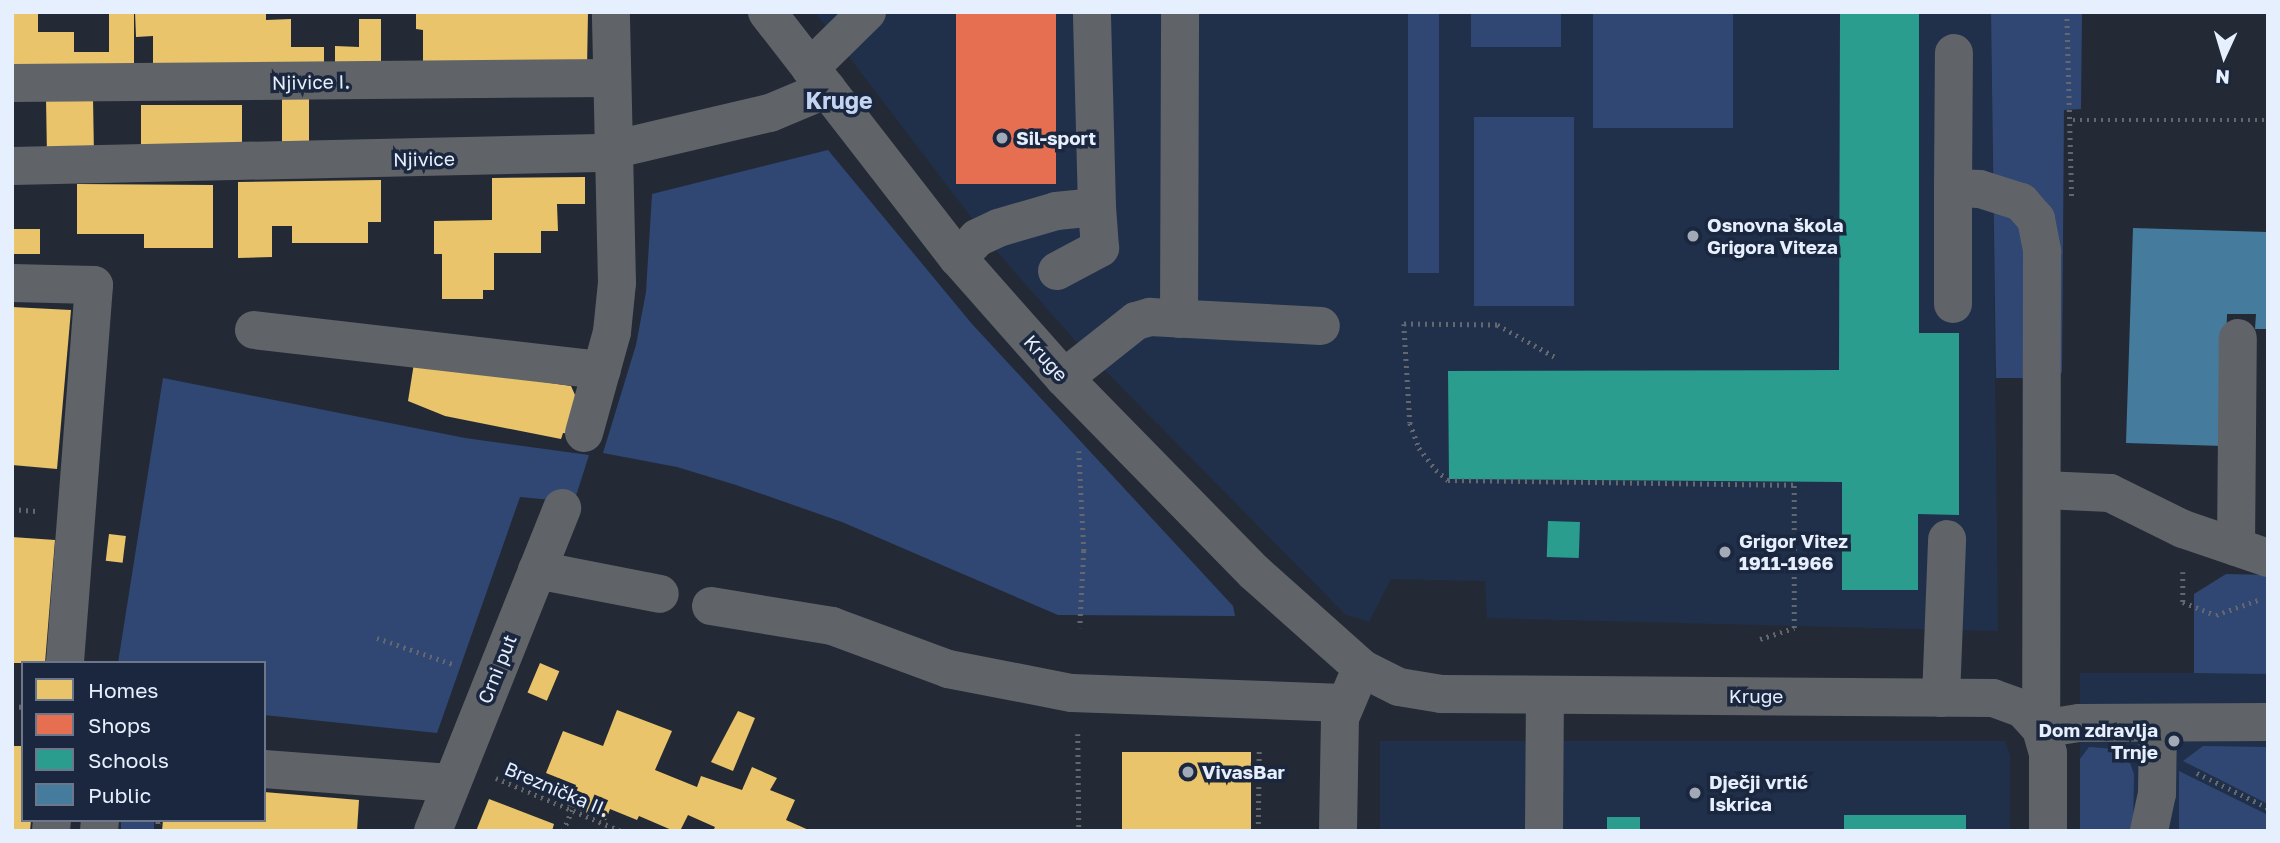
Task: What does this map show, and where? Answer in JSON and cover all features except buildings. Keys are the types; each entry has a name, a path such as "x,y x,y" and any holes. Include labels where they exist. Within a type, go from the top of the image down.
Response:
{"street":[{"path":"584,433 602,370 617,284 615,150 609,78 611,12"},
{"name":"Kruge","path":"767,12 957,258 1064,378 1254,572 1363,669 1387,683 1418,691 1545,696 1941,698 2009,702 2031,715 2041,729"},
{"path":"818,79 867,12"},
{"path":"1057,271 1100,248 1092,12"},
{"path":"1179,319 1180,12"},
{"path":"1953,304 1954,53"},
{"name":"Njivice I.","path":"12,83 609,78"},
{"name":"Njivice","path":"12,166 552,157 615,150 770,113 818,79"},
{"path":"1953,188 1980,190 2021,202 2036,219 2042,251 2045,336 2041,729 2048,753 2048,831"},
{"path":"957,258 977,238 998,228 1056,211 1097,207"},
{"path":"12,283 94,285 65,661"},
{"path":"1064,378 1136,321 1179,319 1321,326"},
{"path":"254,330 602,370"},
{"path":"2044,489 2110,493 2183,529 2252,552 2238,338"},
{"name":"Crni put","path":"439,829 466,778 537,570 562,508"},
{"path":"1941,698 1947,539"},
{"path":"537,570 660,594"},
{"path":"711,606 832,626 948,669 1072,693 1344,703"},
{"path":"1338,831 1338,748 1344,703 1363,669"},
{"path":"1544,831 1545,696"},
{"path":"2041,729 2079,723 2268,722"},
{"path":"2149,831 2157,794 2158,723"},
{"path":"266,769 466,778"}],"path":[{"path":"2073,120 2268,120"},
{"path":"1553,357 1497,325 1404,324 1410,423 1419,448 1436,470 1448,480 1794,484 1794,628 1760,639"},
{"path":"1078,440 1084,551 1080,628"},
{"path":"2183,529 2183,602 2216,615 2268,596"},
{"path":"377,638 466,669"},
{"path":"1258,831 1259,748"},
{"path":"2189,769 2268,808"},
{"name":"Breznička II.","path":"466,778 572,810 621,831"},
{"path":"563,831 572,810"}],"shaded area":[{"name":"Osnovna škola Grigora Viteza","path":"815,12 1991,12 1998,631 1487,618 1485,581 1391,579 1369,622 1345,614 1073,338 1000,255"},
{"path":"1408,12 1439,12 1439,273 1408,273"},
{"path":"1471,12 1561,12 1561,47 1471,47"},
{"path":"1593,12 1733,12 1733,128 1593,128"},
{"path":"1991,12 2082,12 2081,109 2064,110 2062,372 2057,378 1996,378"},
{"path":"1474,117 1574,117 1574,306 1474,306"},
{"path":"828,150 972,324 1233,606 1235,616 1058,615 842,522 677,467 603,453 636,345 646,292 652,194"},
{"path":"163,378 465,438 589,455 574,502 520,497 437,733 266,715 266,661 118,661"},
{"path":"2226,574 2268,575 2268,674 2194,673 2194,594"},
{"name":"Dom zdravlja Trnje","path":"2080,673 2268,673 2268,831 2080,831"},
{"name":"Dječji vrtić Iskrica","path":"1380,741 2005,741 2010,755 2010,831 1380,831"},
{"path":"2203,746 2268,747 2268,804 2183,761"},
{"path":"2089,747 2115,749 2129,760 2134,774 2133,831 2080,831 2080,759"},
{"path":"2179,771 2268,815 2268,831 2179,831"},
{"path":"121,822 154,822 154,831 121,831"}],"place":[{"name":"Sil-sport","path":"1002,138"},
{"name":"Osnovna škola Grigora Viteza","path":"1693,236"},
{"name":"Grigor Vitez 1911-1966","path":"1725,552"},
{"name":"Dom zdravlja Trnje","path":"2174,741"},
{"name":"VivasBar","path":"1188,772"},
{"name":"Dječji vrtić Iskrica","path":"1695,793"}],"district":[{"name":"Kruge","path":"839,100"}]}
